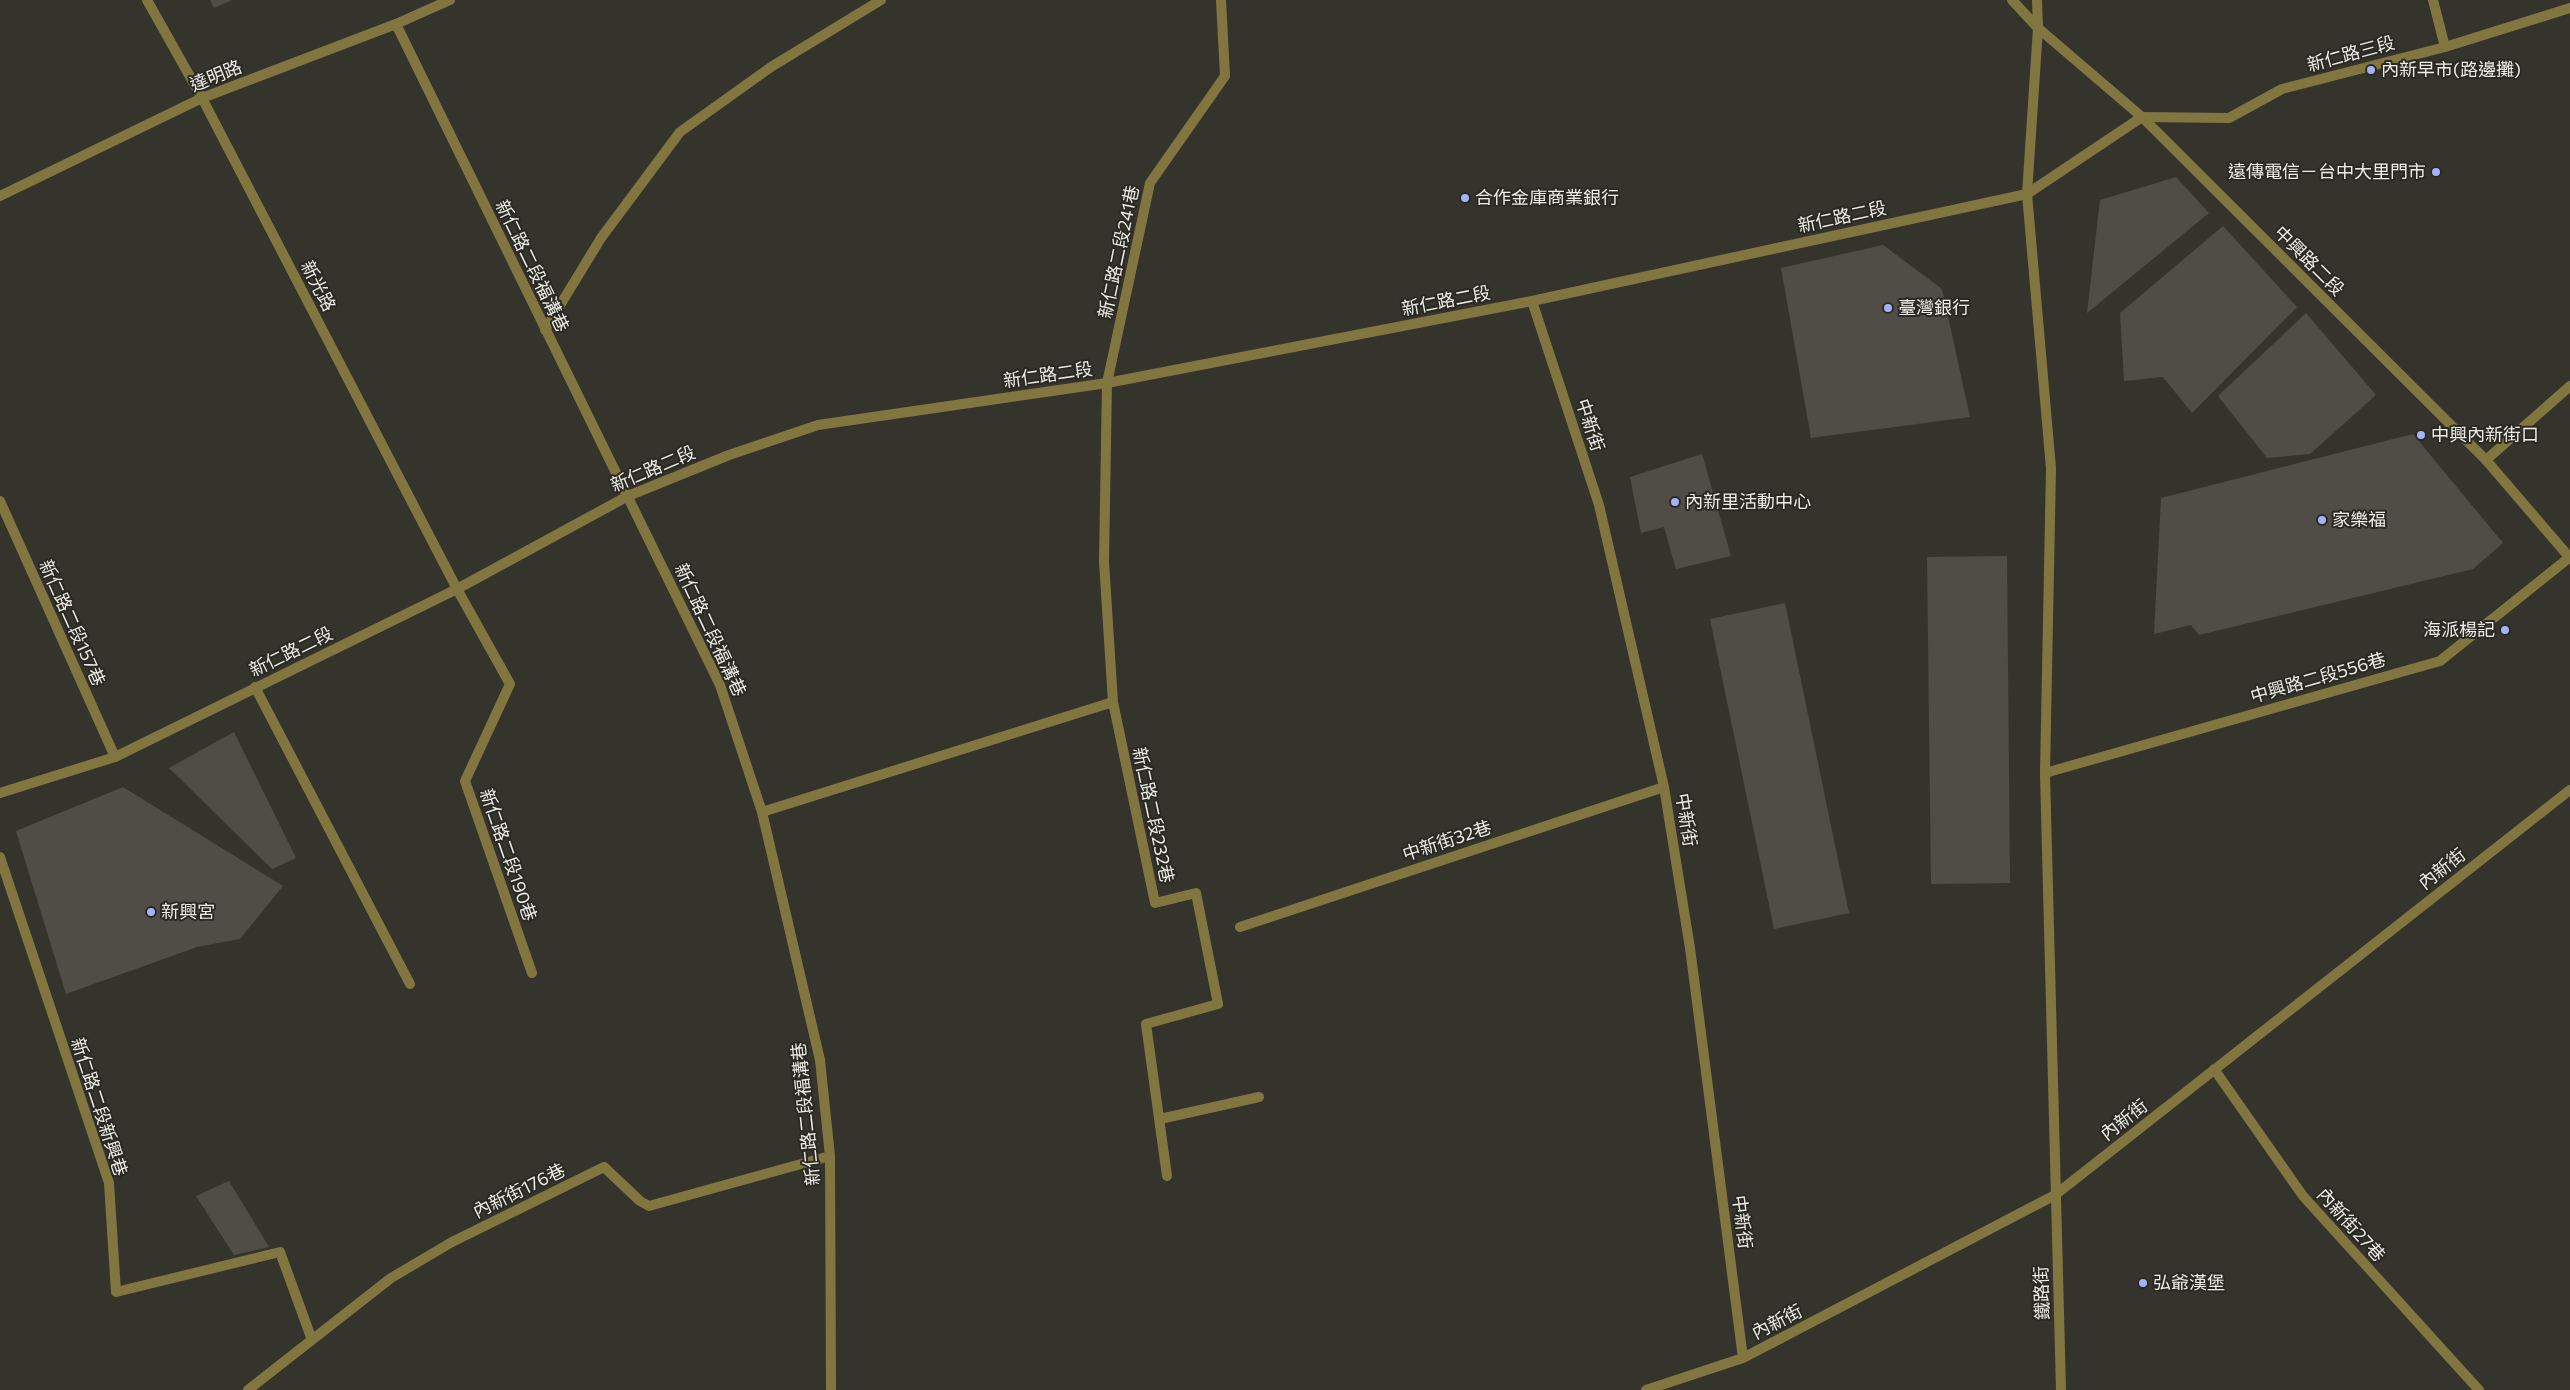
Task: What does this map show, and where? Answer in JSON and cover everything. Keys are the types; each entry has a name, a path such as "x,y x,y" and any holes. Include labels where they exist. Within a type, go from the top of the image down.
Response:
{"street":[{"name":"新光路","path":"147,0 202,98 457,589"},
{"name":"達明路","path":"0,196 202,98 396,24 450,0"},
{"path":"544,330 600,238 680,132 771,67 881,0"},
{"name":"新仁路二段241巷","path":"1107,383 1150,183 1225,76 1221,0"},
{"name":"中興路二段","path":"2012,0 2038,28 2142,117 2486,460 2570,557"},
{"name":"鐵路街","path":"2037,0 2038,28 2027,194 2052,468 2045,773 2061,1390"},
{"path":"2433,0 2445,46"},
{"name":"新仁路三段","path":"2142,117 2229,118 2282,89 2445,46 2570,8"},
{"name":"新仁路二段福溝巷","path":"396,24 544,330 628,496 720,685 762,812 820,1060 830,1156 831,1390"},
{"name":"新仁路二段","path":"0,793 115,757 457,589 628,496 729,454 818,425 1107,383 1532,301 2027,194 2142,117"},
{"name":"中新街","path":"1532,301 1599,505 1664,787 1690,948 1743,1358"},
{"name":"新仁路二段232巷","path":"1107,383 1104,562 1113,702 1155,902 1196,893 1218,1004 1146,1024 1167,1176"},
{"path":"2486,460 2570,386"},
{"name":"新仁路二段157巷","path":"0,502 115,757"},
{"name":"中興路二段556巷","path":"2045,773 2440,661 2570,557"},
{"name":"新仁路二段190巷","path":"457,589 510,684 465,781 532,973"},
{"path":"255,687 410,984"},
{"path":"762,812 1113,702"},
{"name":"中新街32巷","path":"1240,927 1664,787"},
{"name":"內新街","path":"1646,1390 1743,1358 2055,1194 2570,790"},
{"name":"新仁路二段新興巷","path":"0,857 108,1183 116,1292 280,1252 312,1340"},
{"name":"內新街27巷","path":"2214,1069 2304,1196 2479,1390"},
{"path":"1160,1119 1260,1098"},
{"name":"內新街176巷","path":"248,1390 391,1278 429,1256 604,1167 640,1202 649,1206 830,1156"}],"building":[{"path":"210,0 232,0 214,8"},
{"path":"2176,177 2209,213 2087,313 2100,200"},
{"path":"2223,226 2297,307 2192,413 2163,377 2124,381 2120,313"},
{"path":"1883,245 1942,289 1970,417 1811,438 1781,268"},
{"path":"2306,313 2376,395 2310,454 2267,458 2218,396"},
{"name":"家樂福","path":"2413,434 2503,543 2473,569 2199,635 2191,625 2154,634 2161,498"},
{"name":"內新里活動中心","path":"1702,454 1731,556 1676,569 1664,527 1641,533 1630,477"},
{"path":"2007,556 2010,883 1931,884 1927,557"},
{"path":"1785,603 1849,913 1774,929 1710,619"},
{"path":"234,732 296,858 272,869 169,768"},
{"name":"新興宮","path":"123,787 283,886 240,939 197,947 66,994 16,831"},
{"path":"229,1181 269,1247 234,1255 196,1196"}],"place":[{"name":"內新早市(路邊攤)","path":"2371,70"},
{"name":"遠傳電信－台中大里門市","path":"2436,172"},
{"name":"合作金庫商業銀行","path":"1465,198"},
{"name":"臺灣銀行","path":"1888,308"},
{"name":"中興內新街口","path":"2421,435"},
{"name":"內新里活動中心","path":"1675,502"},
{"name":"家樂福","path":"2322,520"},
{"name":"海派楊記","path":"2505,630"},
{"name":"新興宮","path":"151,912"},
{"name":"弘爺漢堡","path":"2143,1283"}]}
